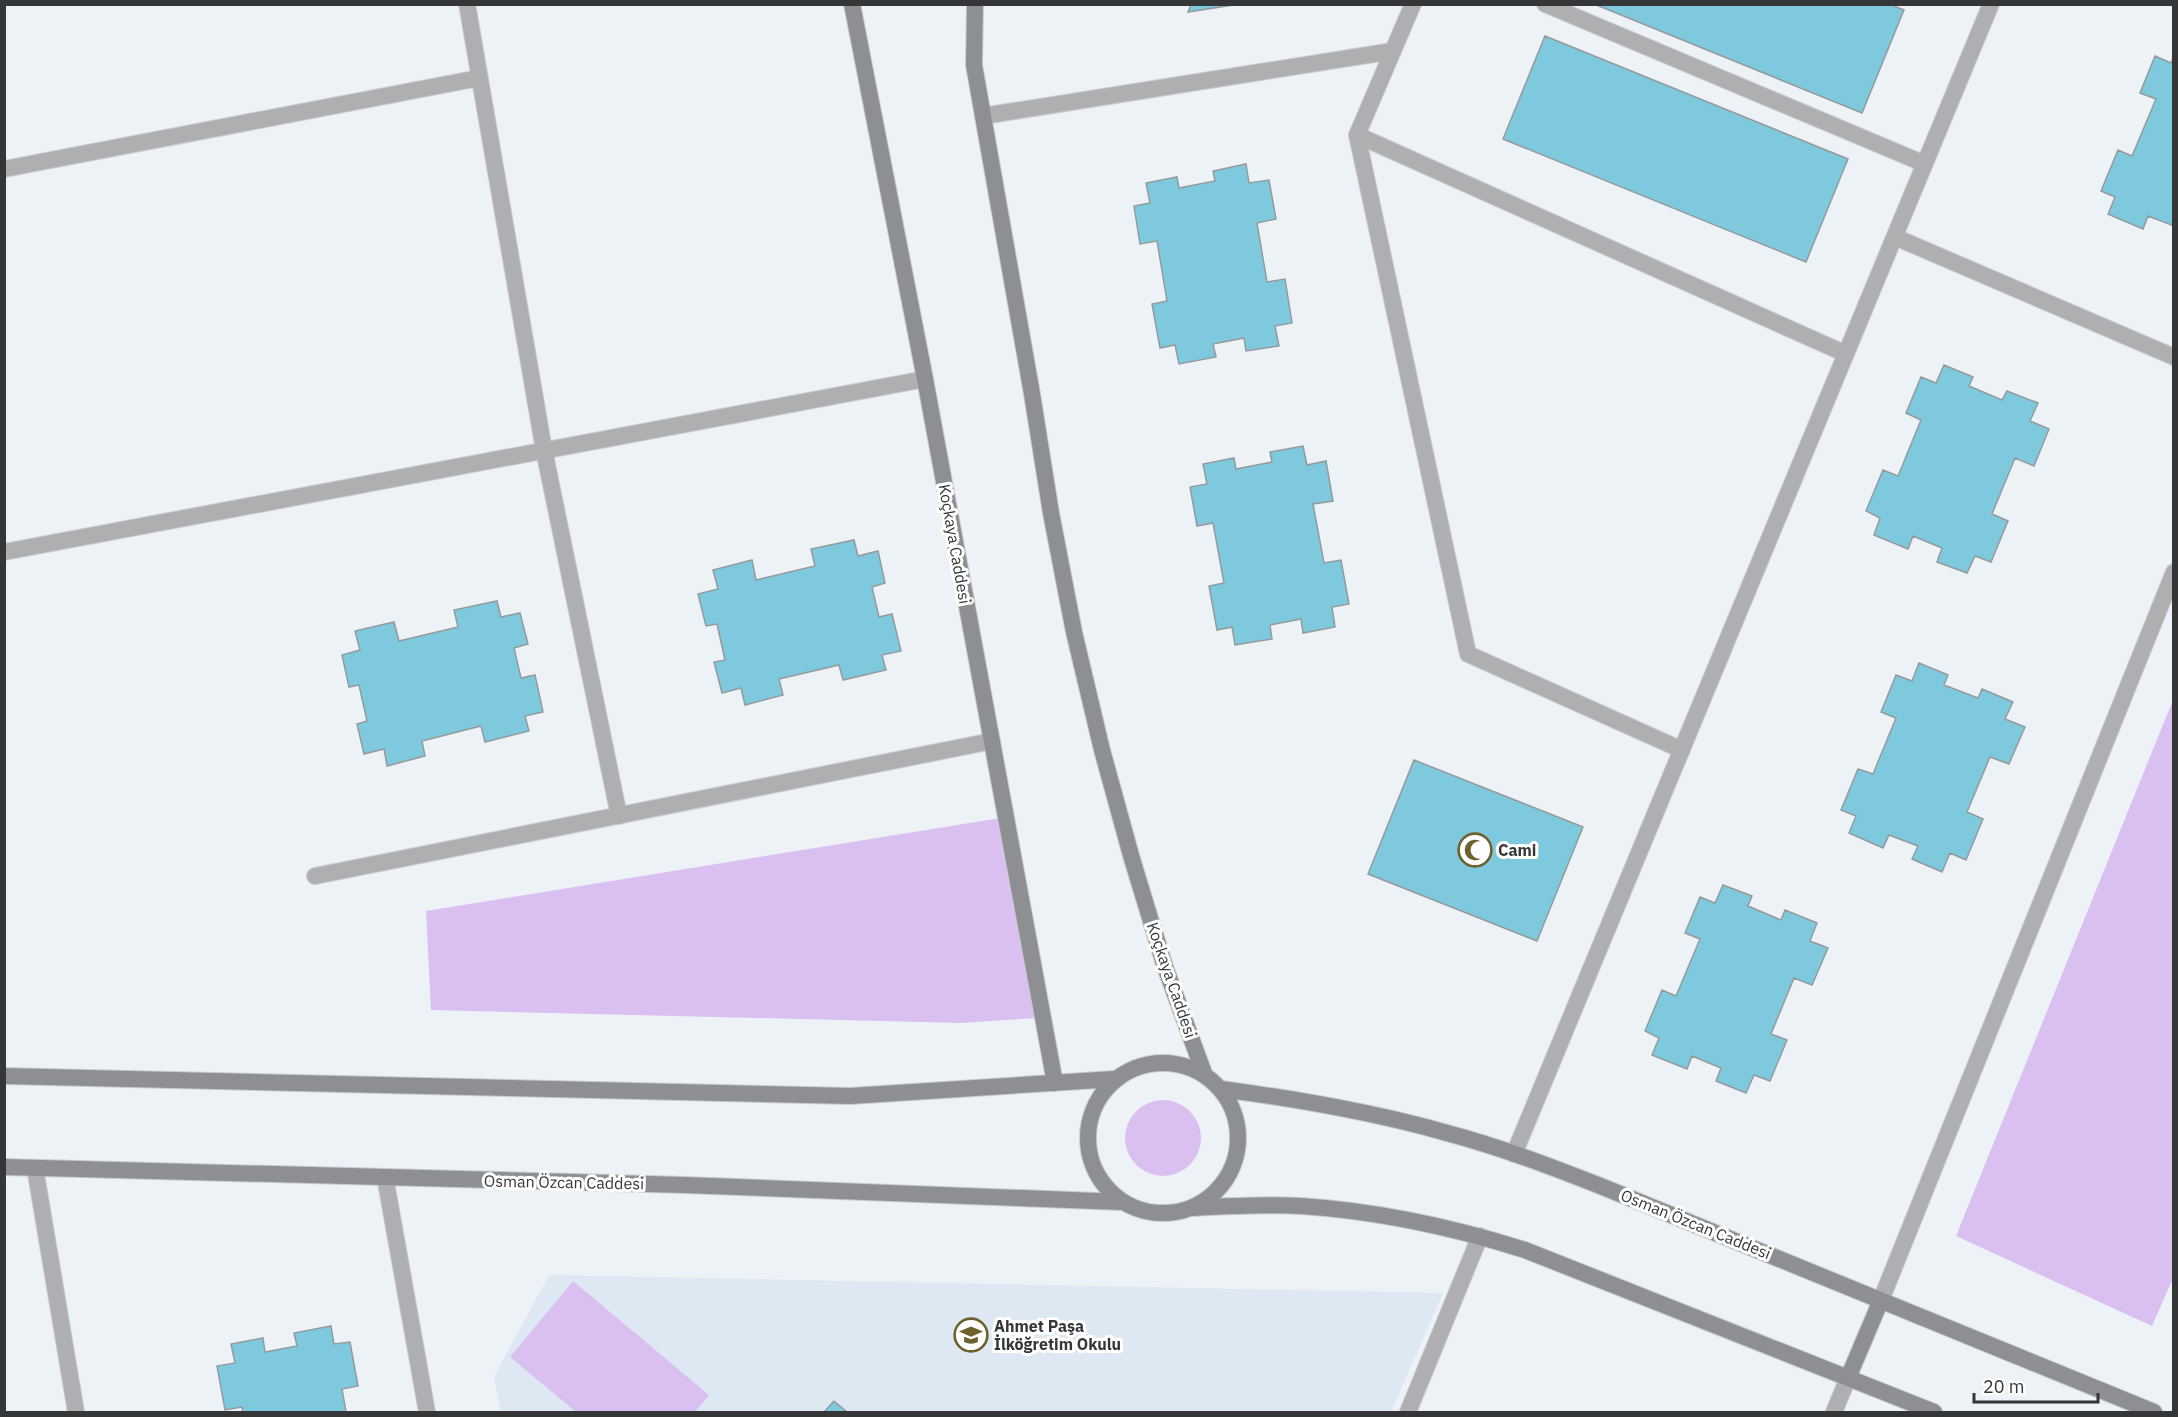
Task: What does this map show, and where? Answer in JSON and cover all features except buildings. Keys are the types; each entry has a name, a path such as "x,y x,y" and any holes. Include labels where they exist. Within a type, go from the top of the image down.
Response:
{"main road":[{"name":"Koçkaya Caddesi","path":"852,4 925,379 1055,1083"},
{"name":"Koçkaya Caddesi","path":"975,4 974,65 1051,513 1074,632 1102,750 1132,859 1166,967 1204,1073"},
{"path":"1191,1208 1211,1196 1227,1178 1236,1156 1239,1133 1233,1109 1221,1089 1204,1073 1181,1064 1158,1062 1135,1067 1114,1079 1098,1097 1089,1119 1088,1143 1092,1166 1104,1186 1122,1202 1144,1211 1168,1214 1191,1208 1245,1205 1354,1210 1408,1219 1480,1236 1525,1250 1934,1413"},
{"path":"4,1076 850,1096 1114,1079"},
{"name":"Osman Özcan Caddesi","path":"1221,1089 1297,1099 1372,1114 1447,1133 1515,1154 1603,1187 2154,1413"},
{"name":"Osman Özcan Caddesi","path":"4,1167 685,1185 1122,1202"},
{"path":"1848,1378 1881,1300"}],"street":[{"path":"467,4 544,450 619,816"},
{"path":"1413,4 1357,135 1468,654 1682,750"},
{"path":"1545,4 1925,164"},
{"path":"1515,1154 1991,4"},
{"path":"983,116 1393,51"},
{"path":"4,169 479,78"},
{"path":"1357,135 1846,354"},
{"path":"1894,237 2174,357"},
{"path":"4,552 925,379"},
{"path":"1881,1300 2174,572"},
{"path":"315,876 992,741"},
{"path":"35,1168 76,1413"},
{"path":"385,1177 427,1413"},
{"path":"1407,1413 1480,1236"},
{"path":"1834,1413 1848,1378"}],"shaded area":[{"path":"2173,700 2174,1276 2152,1326 1956,1236"},
{"path":"1013,816 1051,1017 961,1023 431,1010 426,911"},
{"path":"1163,1100 1177,1103 1190,1111 1198,1124 1201,1138 1198,1152 1190,1165 1177,1173 1163,1176 1149,1173 1136,1165 1128,1152 1125,1138 1128,1124 1136,1111 1149,1103"},
{"name":"Ahmet Paşa İlköğretim Okulu","path":"549,1275 1443,1293 1391,1412 501,1412 494,1377"},
{"path":"573,1281 709,1395 695,1412 576,1412 510,1357"}],"place":[{"name":"Cami","path":"1475,850"},
{"name":"Ahmet Paşa İlköğretim Okulu","path":"971,1335"}]}
